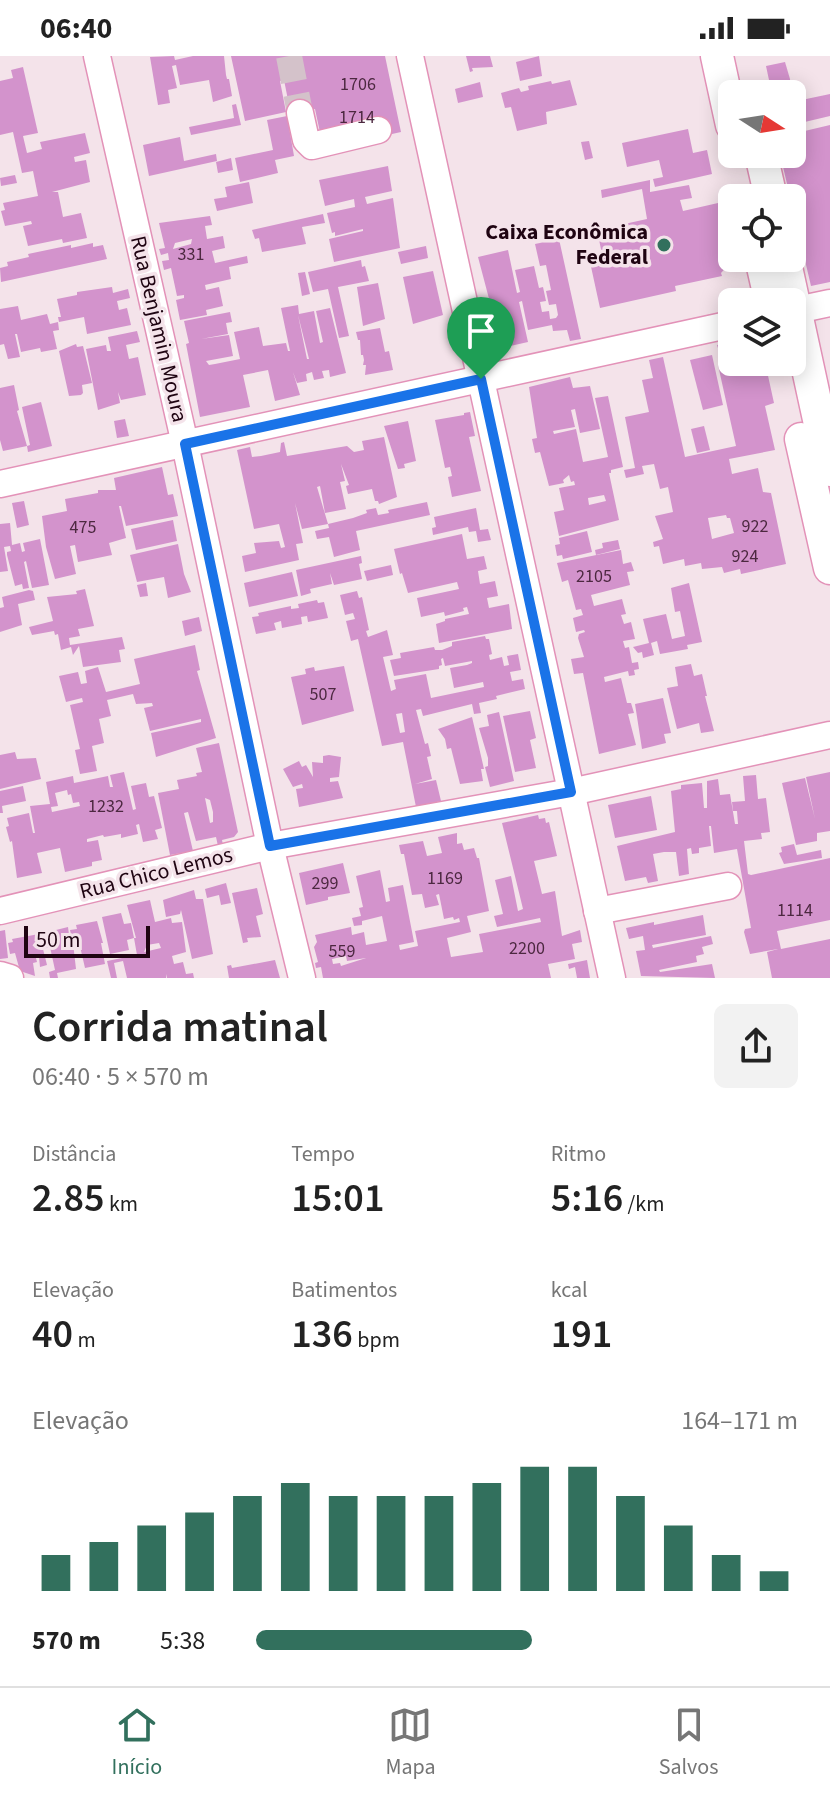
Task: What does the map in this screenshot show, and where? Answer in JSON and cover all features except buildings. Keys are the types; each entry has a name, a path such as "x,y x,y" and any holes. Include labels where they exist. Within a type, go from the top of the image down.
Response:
{"main road":[{"path":"717,56 722,80"},
{"path":"740,56 745,80"},
{"path":"787,376 830,568"},
{"path":"804,376 830,470"}],"street":[{"name":"Rua Benjamin Moura","path":"97,56 185,444 270,846 302,978"},
{"path":"410,56 612,978"},
{"path":"300,113 306,140 312,146 378,130"},
{"path":"806,306 830,303"},
{"path":"0,484 718,327"},
{"name":"Rua Chico Lemos","path":"0,911 270,846 571,792 830,735"},
{"path":"597,911 728,886"},
{"path":"0,975 10,978"}],"tunnel":[{"path":"289,56 300,113"}],"place":[{"name":"Caixa Econômica Federal","path":"664,245"}],"route":[{"path":"481,379 571,792 270,846 185,444 481,379"}]}
